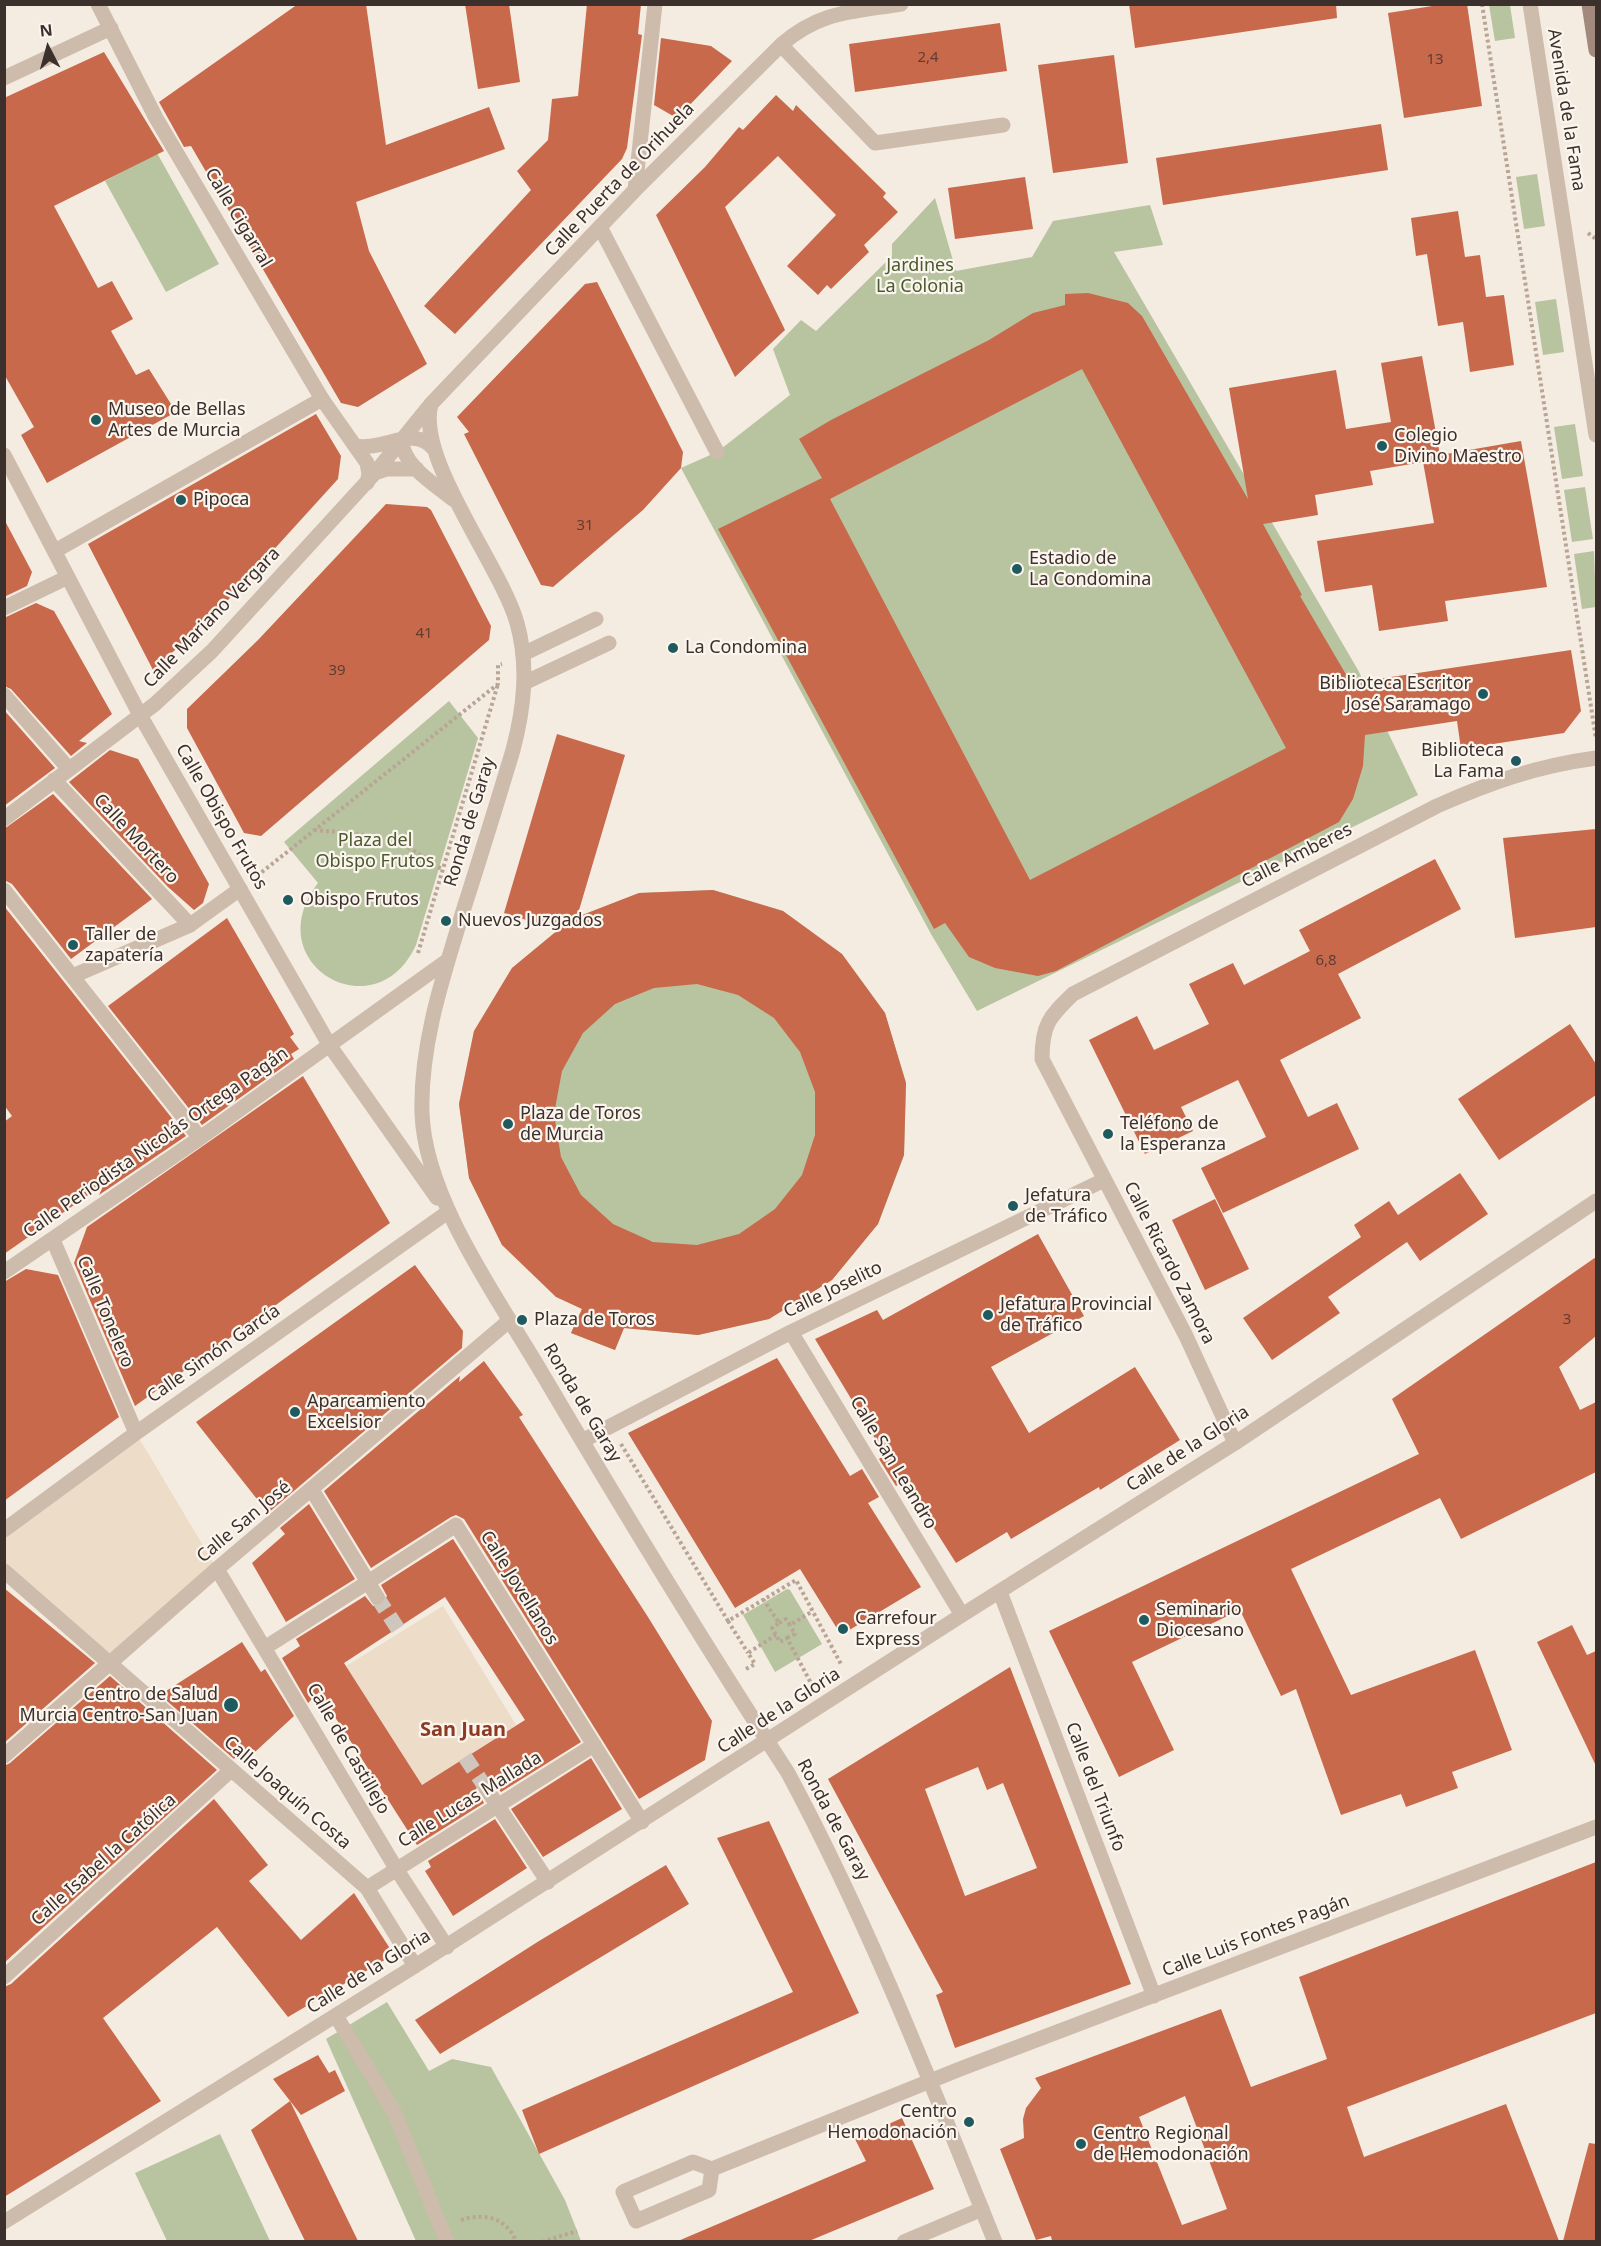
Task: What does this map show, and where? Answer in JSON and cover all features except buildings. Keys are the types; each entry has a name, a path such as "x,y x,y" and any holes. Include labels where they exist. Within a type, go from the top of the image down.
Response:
{"main road":[{"path":"1589,4 1596,50"}],"street":[{"name":"Calle Cigarral","path":"98,4 156,118 322,399 369,468 371,478"},
{"path":"635,190 655,4"},
{"name":"Calle Puerta de Orihuela","path":"402,440 431,404 600,226 781,45 802,27 820,19 901,4"},
{"name":"Avenida de la Fama","path":"1531,8 1596,435"},
{"path":"4,78 111,28"},
{"path":"781,45 875,144 1003,125"},
{"path":"600,226 717,452"},
{"path":"54,551 322,399"},
{"name":"Ronda de Garay","path":"431,404 428,428 434,449 458,504 506,595 517,624 524,658 524,683 520,723 513,750 448,960 428,1038 422,1118 429,1155 448,1212 510,1320 792,1782 856,1907 890,1981 995,2241"},
{"path":"355,446 376,447 420,437 434,449"},
{"name":"Ronda de Garay","path":"402,440 406,457 458,504"},
{"name":"Calle Mariano Vergara","path":"4,819 140,715 212,651 371,478 402,440"},
{"name":"Calle Obispo Frutos","path":"4,455 140,715 330,1046 448,1212"},
{"path":"371,478 398,467 417,469"},
{"path":"4,608 69,578"},
{"path":"524,658 596,619"},
{"path":"524,683 609,643"},
{"path":"4,695 69,769"},
{"name":"Calle Amberes","path":"1042,1036 1050,1015 1073,994 1437,806 1493,781 1526,771 1596,758"},
{"name":"Calle Mortero","path":"54,780 190,925"},
{"path":"74,976 190,925 240,889"},
{"path":"4,890 200,1138"},
{"name":"Calle Periodista Nicolás Ortega Pagán","path":"4,1272 200,1138 448,960"},
{"name":"Calle Ricardo Zamora","path":"1042,1036 1042,1059 1186,1336 1235,1443"},
{"name":"Calle Joselito","path":"582,1441 791,1332 1104,1180"},
{"name":"Calle de la Gloria","path":"4,2222 447,1947 823,1707 962,1615 1235,1443 1596,1201"},
{"name":"Calle Simón García","path":"4,1530 136,1433 448,1212"},
{"name":"Calle Tonelero","path":"53,1240 136,1433"},
{"name":"Calle San José","path":"4,1756 218,1569 510,1320"},
{"name":"Calle San Leandro","path":"791,1332 962,1615"},
{"path":"312,1490 377,1597"},
{"name":"Calle Jovellanos","path":"368,1582 456,1525 642,1822"},
{"name":"Calle de Castillejo","path":"218,1569 397,1870 447,1947"},
{"name":"Calle Joaquín Costa","path":"4,1571 111,1662 230,1771 367,1888 416,1966"},
{"path":"266,1647 368,1582"},
{"name":"Calle del Triunfo","path":"1000,1592 1154,1996"},
{"name":"Calle Lucas Mallada","path":"367,1888 594,1745"},
{"name":"Calle Isabel la Católica","path":"4,1977 230,1771"},
{"path":"486,1788 548,1882"},
{"name":"Calle Luis Fontes Pagán","path":"712,2169 930,2081 1596,1827"},
{"path":"336,2016 394,2112 446,2238"},
{"path":"693,2162 712,2169 709,2190 636,2221 623,2192 693,2162"},
{"path":"904,2241 982,2209"}],"path":[{"path":"1482,4 1596,744"},
{"path":"448,960 418,953 498,684 498,665 524,658"},
{"path":"240,889 498,684"},
{"path":"313,830 367,834 388,840 410,848 443,869"},
{"path":"610,1426 755,1664 728,1680"},
{"path":"728,1621 796,1580 853,1687"},
{"path":"763,1599 779,1623"},
{"path":"790,1625 813,1611"},
{"path":"786,1619 795,1634 780,1641 772,1628 779,1623 786,1619"},
{"path":"748,1653 776,1635"},
{"path":"787,1638 823,1707"},
{"path":"446,2238 458,2221 483,2216 507,2226 516,2241"},
{"path":"542,2241 577,2231"}],"green space":[{"path":"1489,5 1510,5 1515,38 1495,41"},
{"path":"157,153 219,264 166,292 105,181"},
{"path":"1537,174 1545,226 1524,229 1516,177"},
{"name":"Estadio de La Condomina","path":"935,198 956,271 1032,257 1053,221 1150,205 1163,245 1114,252 1358,670 1418,795 977,1011 931,934 681,468 717,452 790,395 773,349 801,320 816,331 892,256 892,244"},
{"path":"1556,299 1564,352 1543,355 1535,302"},
{"path":"1575,424 1583,476 1562,479 1554,427"},
{"path":"1585,487 1593,539 1572,542 1564,490"},
{"path":"1594,551 1596,607 1582,609 1574,554"},
{"name":"Plaza del Obispo Frutos","path":"449,701 478,738 416,945 398,971 375,984 351,985 329,977 311,961 302,939 303,913 318,883 284,842"},
{"name":"Plaza de Toros de Murcia","path":"713,890 783,911 842,954 885,1013 906,1083 904,1155 878,1224 832,1280 769,1319 698,1335 624,1328 615,1350 571,1333 582,1309 502,1245 469,1178 459,1104 474,1031 512,968 570,920 639,893"},
{"path":"787,1589 790,1590 822,1644 775,1672 743,1615"},
{"path":"387,2002 429,2071 452,2059 491,2067 565,2200 581,2241 416,2241 326,2039"},
{"path":"220,2134 270,2241 167,2241 135,2173"}],"shaded area":[{"path":"136,1433 217,1569 111,1662 5,1571 4,1530"},
{"path":"443,1606 516,1725 422,1785 346,1666"}],"tunnel":[{"path":"377,1597 400,1632"},
{"path":"465,1757 486,1788"}],"place":[{"name":"Museo de Bellas Artes de Murcia","path":"96,420"},
{"name":"Colegio Divino Maestro","path":"1382,446"},
{"name":"Pipoca","path":"181,500"},
{"name":"Estadio de La Condomina","path":"1017,569"},
{"name":"La Condomina","path":"673,648"},
{"name":"Biblioteca Escritor José Saramago","path":"1483,694"},
{"name":"Biblioteca La Fama","path":"1516,761"},
{"name":"Obispo Frutos","path":"288,900"},
{"name":"Nuevos Juzgados","path":"446,921"},
{"name":"Taller de zapatería","path":"73,945"},
{"name":"Plaza de Toros de Murcia","path":"508,1124"},
{"name":"Teléfono de la Esperanza","path":"1108,1134"},
{"name":"Jefatura de Tráfico","path":"1013,1206"},
{"name":"Jefatura Provincial de Tráfico","path":"988,1315"},
{"name":"Plaza de Toros","path":"522,1320"},
{"name":"Aparcamiento Excelsior","path":"295,1412"},
{"name":"Seminario Diocesano","path":"1144,1620"},
{"name":"Carrefour Express","path":"843,1629"},
{"name":"Centro de Salud Murcia Centro-San Juan","path":"231,1705"},
{"name":"Centro Hemodonación","path":"969,2122"},
{"name":"Centro Regional de Hemodonación","path":"1081,2144"}],"district":[{"name":"San Juan","path":"463,1730"}],"park label":[{"name":"Jardines La Colonia","path":"920,276"}]}
